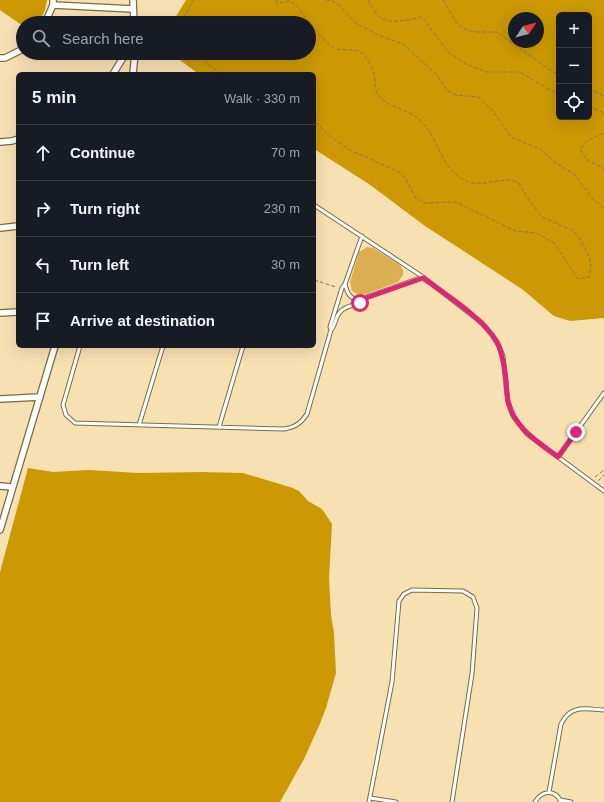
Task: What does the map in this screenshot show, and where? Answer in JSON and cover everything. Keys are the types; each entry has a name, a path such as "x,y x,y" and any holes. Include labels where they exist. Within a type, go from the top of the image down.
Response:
{"street":[{"path":"133,0 134,16"},
{"path":"48,16 53,2 133,9"},
{"path":"0,58 5,58 16,52"},
{"path":"114,72 122,60"},
{"path":"132,72 134,60"},
{"path":"0,142 16,140"},
{"path":"0,228 16,226"},
{"path":"0,313 16,312"},
{"path":"0,530 54,348"},
{"path":"0,398 40,397"},
{"path":"0,486 12,487"}],"lane":[{"path":"316,206 423,278 482,323 492,334 498,344 502,356 508,402 513,416 527,434 604,491"},
{"path":"331,330 330,327 342,288 345,284 362,236"},
{"path":"345,284 347,291 352,298 358,300 423,278"},
{"path":"79,348 63,405 66,415 75,423 284,429 293,427 301,422 307,414 331,330 338,314 340,311 360,303 363,299"},
{"path":"139,425 162,348"},
{"path":"219,427 242,348"},
{"path":"558,457 604,393"},
{"path":"396,802 370,800 392,682 399,601 404,594 412,590 463,591 473,597 477,608 472,674 452,802"},
{"path":"549,792 562,724 565,717 571,711 579,709 604,710"},
{"path":"535,802 542,793 549,792 556,795 560,801 571,802"}],"path":[{"path":"184,16 194,0"},
{"path":"276,0 277,3 290,1 296,4 306,16"},
{"path":"326,0 332,1 340,6 355,22 383,37 403,44 435,73 447,90 456,95 478,96 493,111 511,137 540,149 556,163 574,174 594,199 604,208"},
{"path":"368,0 380,18 391,21 401,21 422,17 448,52 466,64 486,72 520,72 556,93"},
{"path":"443,0 457,23 465,29 475,32 497,32 556,73"},
{"path":"316,29 333,47 343,50 353,50 363,54 374,73 374,84 377,94 384,103 404,110 422,122 434,139 442,159 457,176 466,182 476,184 508,180 518,182 542,217 572,230 579,238 589,256 591,267 588,277 578,279 554,243 536,233 515,231 456,202 425,203 415,197 406,179 399,172 350,150 332,138 316,124"},
{"path":"203,60 218,72"},
{"path":"592,91 604,96"},
{"path":"592,107 604,113"},
{"path":"604,133 588,140 580,149 586,159 604,170"},
{"path":"316,281 342,288"},
{"path":"592,482 604,470"},
{"path":"592,482 604,475"}],"shaded area":[{"path":"0,0 47,0 42,16 16,16 16,21 0,10"},
{"path":"186,0 604,0 604,318 570,321 554,316 522,289 425,226 369,184 316,150 316,72 196,72 180,60 316,60 316,16 176,16"},
{"path":"367,247 373,248 400,265 403,270 403,275 398,282 363,295 352,291 350,282 359,252"},
{"path":"28,468 53,472 89,470 138,473 243,473 293,488 299,491 308,501 322,509 332,524 329,578 336,673 319,726 304,759 280,802 0,802 0,572"}],"route":[{"path":"360,303 363,299 423,278 482,323 492,334 498,344 502,356 508,402 513,416 527,434 558,457 576,432"}]}
